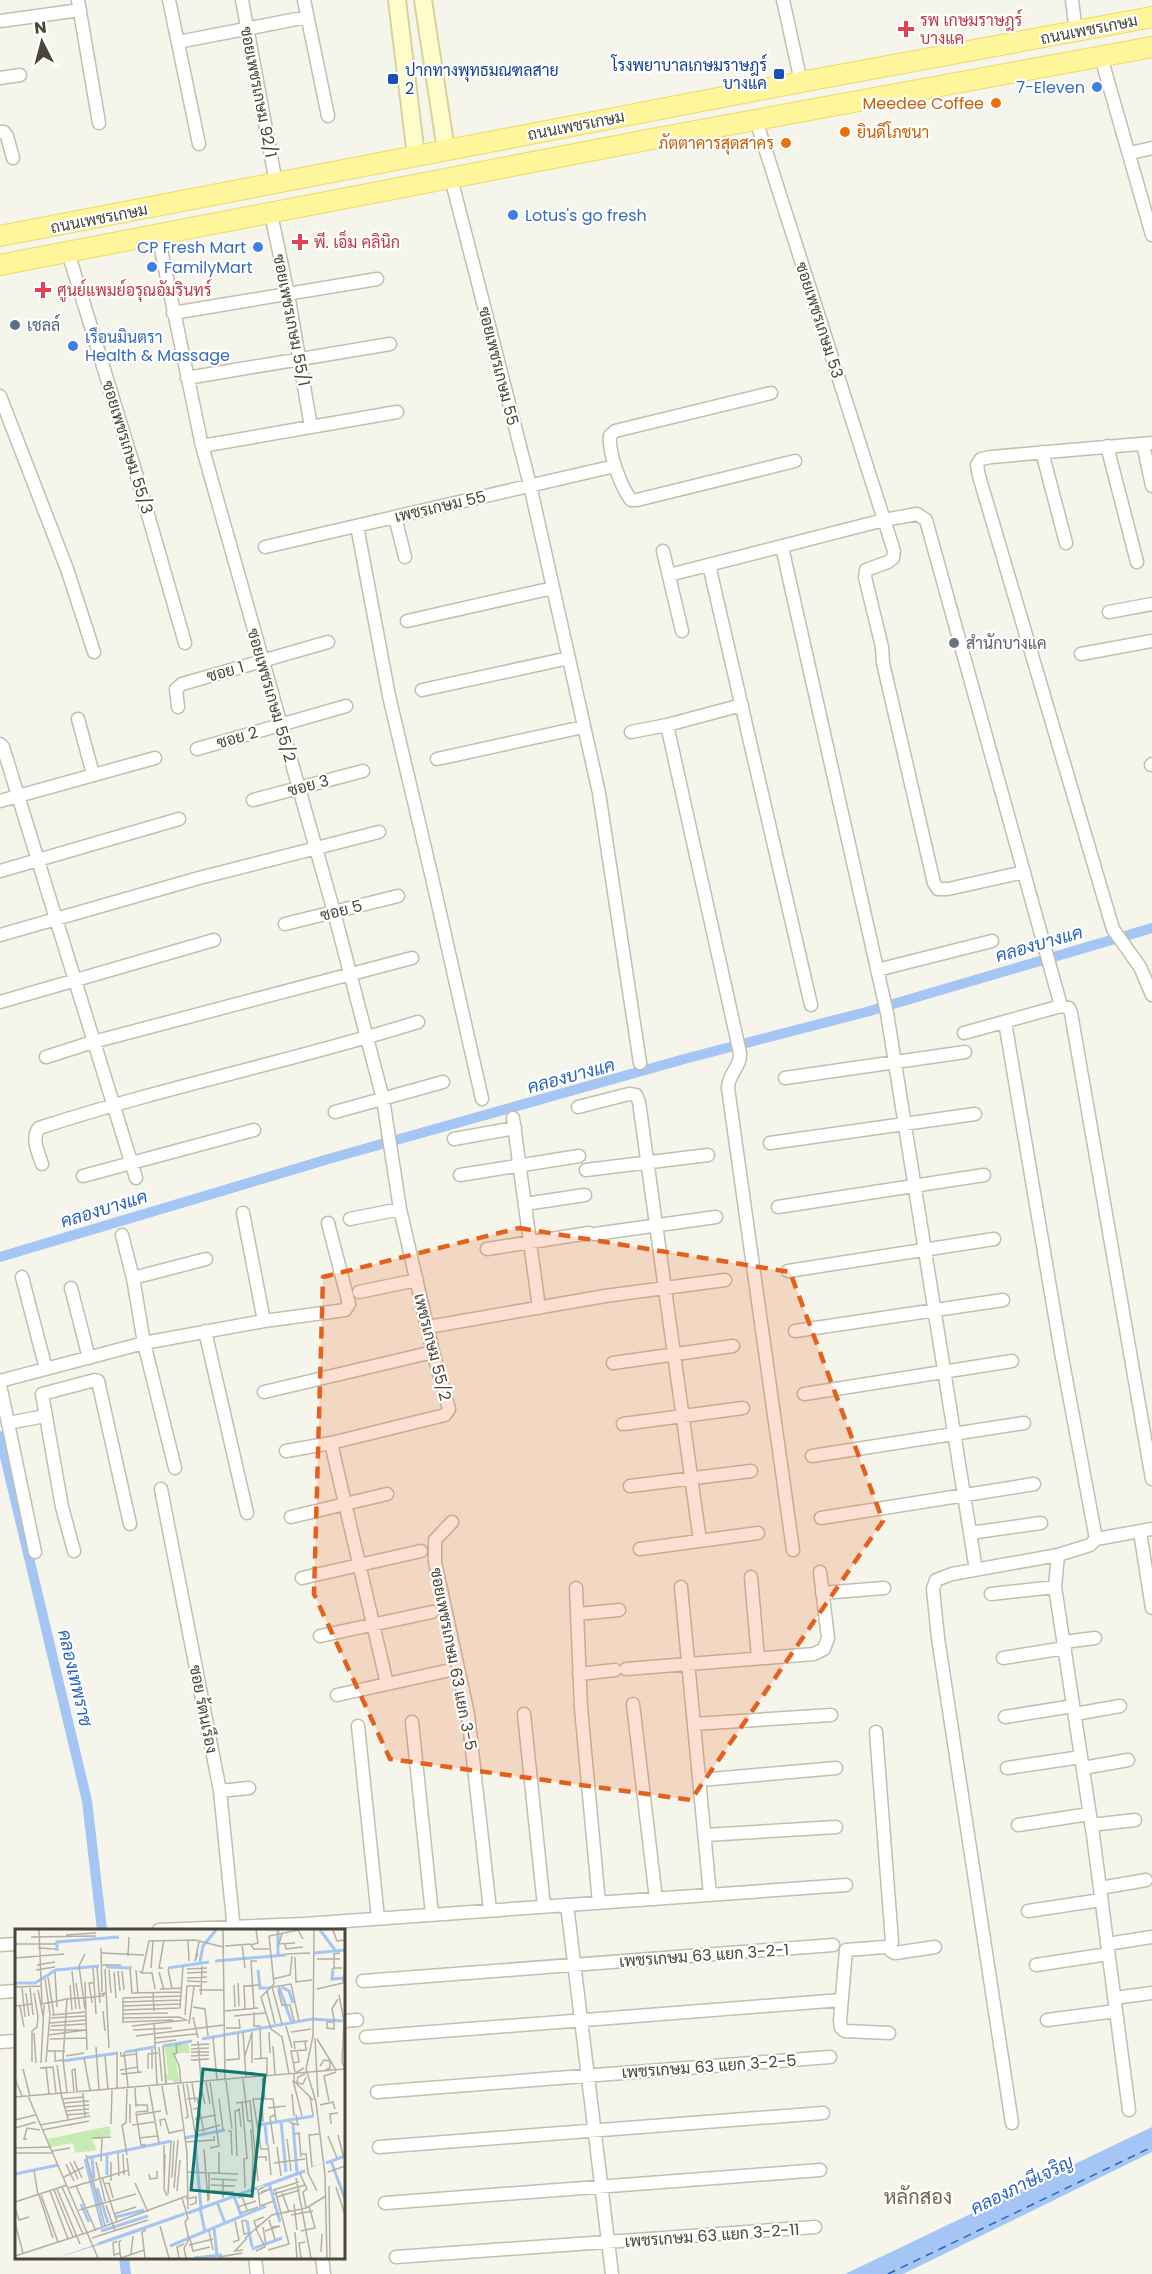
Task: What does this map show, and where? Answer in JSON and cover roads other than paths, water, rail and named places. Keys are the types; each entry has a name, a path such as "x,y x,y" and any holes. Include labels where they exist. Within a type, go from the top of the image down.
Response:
{"main road":[{"path":"397,0 420,184"},
{"path":"423,0 451,178"},
{"name":"ถนนเพชรเกษม","path":"0,236 1152,17"},
{"name":"ถนนเพชรเกษม","path":"0,265 756,120 1152,47"},
{"path":"124,213 132,240"}],"street":[{"path":"169,0 199,144"},
{"name":"ซอยเพชรเกษม 92/1","path":"242,0 276,183"},
{"path":"304,0 328,116"},
{"path":"783,0 801,82"},
{"path":"1072,0 1076,32"},
{"path":"0,21 79,5 99,123"},
{"path":"178,42 308,17"},
{"path":"1101,57 1151,230"},
{"path":"0,78 21,75"},
{"name":"ซอยเพชรเกษม 53","path":"756,120 894,551 893,558 866,570 865,577 934,883 938,889 948,889 1024,872"},
{"path":"0,132 4,132 7,136 13,158"},
{"path":"1130,153 1152,148"},
{"name":"ซอยเพชรเกษม 55","path":"451,178 530,486 599,793 640,1063"},
{"name":"ซอยเพชรเกษม 55/1","path":"271,214 288,294 311,427"},
{"name":"ซอยเพชรเกษม 55/2","path":"158,235 202,446 334,912 383,1099 392,1152"},
{"name":"ซอยเพชรเกษม 55/3","path":"68,252 185,643"},
{"path":"173,314 377,279"},
{"path":"187,378 390,344"},
{"path":"771,393 615,431 609,436 615,466 631,500 637,500 795,461"},
{"path":"0,396 67,569 94,652"},
{"path":"202,446 397,412"},
{"path":"1152,486 1148,443 981,459 977,465 1113,929 1140,967 1152,995"},
{"path":"1107,446 1137,562"},
{"path":"1042,452 1066,543"},
{"name":"เพชรเกษม 55","path":"265,547 615,466"},
{"path":"669,575 884,520 917,514 926,520 1061,1006"},
{"path":"395,517 405,557"},
{"path":"357,526 389,696 482,1099"},
{"path":"782,547 885,1004 975,1564"},
{"path":"663,551 682,631"},
{"path":"709,565 811,1005"},
{"path":"407,621 553,588"},
{"path":"1109,612 1152,604"},
{"path":"1081,654 1152,641"},
{"name":"ซอย 1","path":"178,707 176,689 182,684 328,642"},
{"path":"422,690 569,658"},
{"path":"631,732 742,705"},
{"name":"ซอย 2","path":"197,749 346,706"},
{"path":"78,719 93,774"},
{"path":"667,725 741,1060 730,1075 728,1088 793,1550"},
{"path":"437,759 584,727"},
{"path":"0,744 3,747 136,1178"},
{"path":"0,801 155,758"},
{"name":"ซอย 3","path":"253,800 363,771"},
{"path":"0,871 179,819"},
{"path":"0,935 379,832"},
{"name":"ซอย 5","path":"285,924 398,896"},
{"path":"0,1002 214,940"},
{"path":"877,970 992,941"},
{"path":"46,1057 93,1042 412,958"},
{"path":"964,1033 1061,1006 1069,1008 1152,1479"},
{"path":"42,1164 35,1141 39,1128 113,1104 367,1038 418,1022"},
{"path":"1005,1022 1060,1352 1096,1539"},
{"path":"785,1078 964,1052"},
{"path":"335,1112 443,1082"},
{"path":"578,1107 629,1094 636,1095 639,1102 700,1541"},
{"path":"770,1143 975,1114"},
{"path":"454,1139 514,1123 539,1308"},
{"path":"83,1176 254,1130"},
{"name":"เพชรเกษม 55/2","path":"286,1451 331,1443 448,1413 449,1408 433,1352 400,1209 392,1152"},
{"path":"586,1170 708,1155"},
{"path":"460,1175 579,1156"},
{"path":"778,1207 984,1175"},
{"path":"525,1204 585,1195"},
{"path":"350,1220 400,1209"},
{"path":"243,1213 264,1321"},
{"path":"486,1249 716,1217"},
{"path":"35,1552 0,1383 144,1343 264,1321 284,1320 347,1309 349,1304 328,1222"},
{"path":"122,1235 133,1278 144,1343 175,1468"},
{"path":"788,1271 994,1239"},
{"path":"133,1278 206,1259"},
{"path":"22,1277 41,1370 45,1416 62,1507 74,1551"},
{"path":"359,1292 417,1280"},
{"path":"428,1327 725,1280"},
{"path":"71,1288 89,1358"},
{"path":"795,1331 1004,1299"},
{"path":"205,1332 247,1513"},
{"path":"613,1363 733,1346"},
{"path":"264,1392 433,1352"},
{"path":"804,1394 1012,1361"},
{"path":"42,1394 98,1381 130,1524"},
{"path":"623,1424 743,1408"},
{"path":"8,1423 45,1416"},
{"path":"812,1456 1024,1423"},
{"path":"331,1443 387,1684"},
{"path":"630,1486 751,1471"},
{"path":"821,1518 1034,1484"},
{"name":"ซอย ร้ตนเรึอง","path":"161,1489 220,1791 234,1928"},
{"path":"291,1517 387,1494"},
{"name":"ซอยเพชรเกษม 63 แยก 3-5","path":"452,1522 435,1539 435,1562 468,1714 490,1910"},
{"path":"970,1533 1041,1523"},
{"path":"1012,2123 941,1661 933,1588 936,1580 952,1574 1058,1556 1090,1545 1096,1539 1146,1530 1152,1608"},
{"path":"640,1549 758,1533"},
{"path":"302,1578 421,1551"},
{"path":"1058,1556 1055,1587 1082,1762 1129,2110"},
{"path":"579,1674 814,1654 824,1649 828,1638 820,1572"},
{"path":"751,1577 758,1658"},
{"path":"681,1587 710,1895"},
{"path":"991,1594 1055,1587"},
{"path":"576,1588 580,1708 599,1903"},
{"path":"822,1593 884,1588"},
{"path":"577,1614 619,1610"},
{"path":"320,1636 432,1612"},
{"path":"1003,1658 1095,1638"},
{"path":"337,1695 446,1671"},
{"path":"633,1704 656,1899"},
{"path":"1005,1717 1120,1706"},
{"path":"524,1714 544,1906"},
{"path":"694,1724 831,1715"},
{"path":"412,1722 432,1914"},
{"path":"358,1726 378,1918"},
{"path":"876,1732 891,1951 895,1953 935,1947"},
{"path":"1007,1768 1128,1760"},
{"path":"700,1780 836,1768"},
{"path":"220,1791 249,1788"},
{"path":"1018,1825 1090,1820 1135,1820"},
{"path":"705,1834 836,1827"},
{"path":"1028,1911 1100,1894 1146,1880"},
{"path":"196,1929 304,1927 378,1918 846,1885"},
{"path":"567,1905 612,2274"},
{"path":"1036,1965 1152,1937"},
{"path":"0,1945 15,1944"},
{"name":"เพชรเกษม 63 แยก 3-2-1","path":"363,1982 833,1946"},
{"path":"889,2032 845,2031 841,2028 840,2021 846,1950 890,1946"},
{"path":"0,1992 15,1991"},
{"path":"1047,2020 1152,1994"},
{"path":"366,2037 841,2000"},
{"path":"345,2020 357,2020"},
{"path":"0,2042 15,2041"},
{"name":"เพชรเกษม 63 แยก 3-2-5","path":"376,2092 830,2057"},
{"path":"379,2147 823,2113"},
{"path":"385,2203 820,2170"},
{"name":"เพชรเกษม 63 แยก 3-2-11","path":"396,2257 815,2227"},
{"path":"255,2259 257,2274"},
{"path":"322,2259 324,2274"}],"water":[{"path":"1152,2127 1152,2152 903,2274 845,2274"}],"waterway":[{"name":"คลองบางแค","path":"0,1257 332,1158 688,1058 866,1012 1152,928"},
{"name":"คลองเทพราช","path":"0,1436 87,1801 102,1929"},
{"name":"คลองเทพราช","path":"124,2259 126,2274"}],"place":[{"name":"รพ เกษมราษฎร์ บางแค","path":"906,29"},
{"name":"โรงพยาบาลเกษมราษฎร์ บางแค","path":"779,74"},
{"name":"ปากทางพุทธมณฑลสาย 2","path":"393,79"},
{"name":"7-Eleven","path":"1097,87"},
{"name":"Meedee Coffee","path":"996,103"},
{"name":"ยินดีโภชนา","path":"845,132"},
{"name":"ภัตตาคารสุดสาคร","path":"786,143"},
{"name":"Lotus's go fresh","path":"513,215"},
{"name":"พี. เอ็ม คลินิก","path":"300,242"},
{"name":"CP Fresh Mart","path":"258,247"},
{"name":"FamilyMart","path":"152,267"},
{"name":"ศูนย์แพมย์อรุณอัมรินทร์","path":"43,290"},
{"name":"เชลล์","path":"15,325"},
{"name":"เรือนมินตรา Health & Massage","path":"73,346"},
{"name":"สำนักบางแค","path":"954,643"}],"district":[{"name":"หลักสอง","path":"918,2197"}],"water label":[{"name":"คลองภาษีเจริญ","path":"1022,2185"}]}
